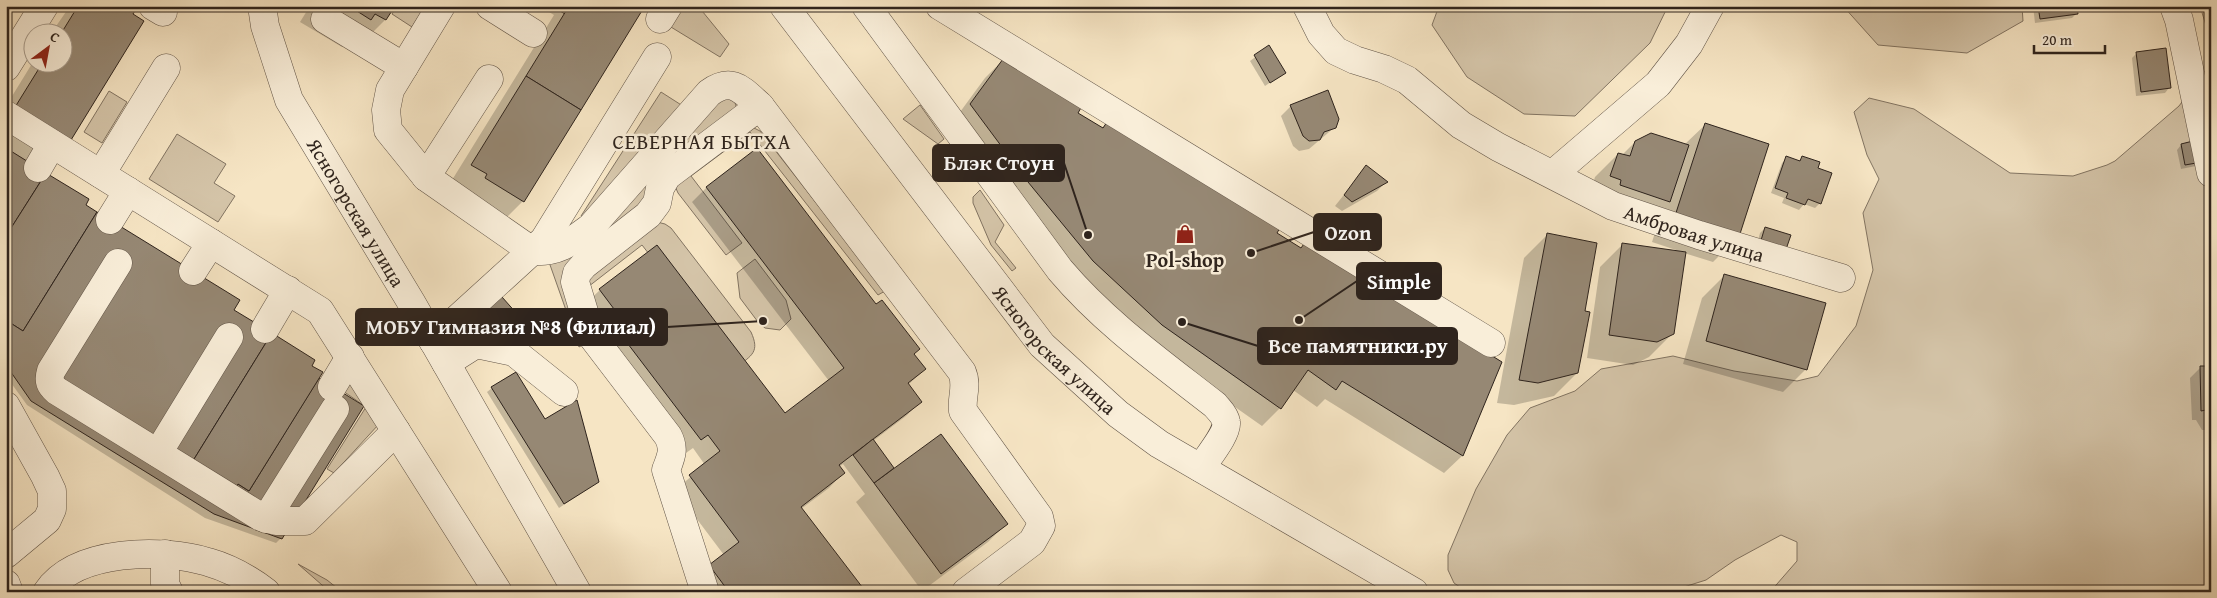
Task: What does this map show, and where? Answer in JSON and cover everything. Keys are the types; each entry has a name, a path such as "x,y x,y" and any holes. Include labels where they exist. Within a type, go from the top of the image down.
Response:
{"street":[{"path":"6,67 44,6"},
{"name":"Ясногорская улица","path":"262,6 265,26 289,100 440,352 577,592"},
{"path":"442,6 390,90 386,110 388,130 426,178 532,251 547,252 570,242 591,227 709,92 719,86 730,84 741,88 760,106 962,372 966,380 962,403 963,411 1039,517 1040,526 1032,542 966,592"},
{"path":"490,6 533,33"},
{"path":"866,6 1060,270 1085,299 1112,324 1214,405 1222,414 1226,422 1225,431 1201,468"},
{"path":"940,6 1491,343"},
{"name":"Амбровая улица","path":"1307,6 1321,34 1336,51 1407,80 1461,125 1498,147 1613,206 1699,235 1841,278"},
{"path":"1553,174 1658,84 1689,44 1710,6"},
{"path":"2174,6 2179,20 2211,173"},
{"name":"Ясногорская улица","path":"793,9 1042,345 1118,414 1159,444 1414,592"},
{"path":"325,19 404,67"},
{"path":"440,352 544,240 657,57"},
{"path":"101,174 166,68"},
{"path":"426,178 490,79"},
{"path":"706,592 668,479 666,470 672,453 672,444 668,436 590,335 575,282 577,273 584,265 648,215 657,204 660,188 667,176 760,106"},
{"path":"6,115 320,311 498,592"},
{"path":"38,168 52,144"},
{"path":"110,220 128,191"},
{"path":"193,271 211,243"},
{"path":"118,263 51,371 49,378 51,385 266,519 305,521 396,431"},
{"path":"264,329 288,290"},
{"path":"158,453 229,337"},
{"path":"440,352 476,344 510,350 564,392"},
{"path":"266,519 333,398 350,357"},
{"path":"6,406 52,491 52,509 46,520 6,554"},
{"path":"47,592 60,576 88,562 110,557 165,554 208,562 247,578 266,592"},
{"path":"165,554 165,584 169,592"},
{"path":"6,584 9,592"}],"shaded area":[{"path":"397,6 425,6 412,27 392,14"},
{"path":"677,6 698,6 729,44 720,57 666,24"},
{"path":"1439,6 1668,6 1650,43 1575,116 1524,114 1467,77 1432,25"},
{"path":"1843,6 2022,6 2023,21 1967,53 1878,45"},
{"path":"2200,6 2211,6 2211,42"},
{"path":"2211,63 2211,592 1770,592 1797,561 1797,542 1781,535 1735,560 1706,580 1668,592 1467,592 1454,583 1448,570 1448,555 1476,489 1507,435 1530,408 1575,391 1601,369 1673,356 1734,371 1797,381 1818,376 1856,326 1873,270 1863,213 1879,179 1867,155 1854,112 1869,98 1914,109 2010,173 2073,176 2115,161 2179,106"},
{"path":"109,91 127,102 102,143 84,132"},
{"path":"661,92 686,108 585,219 581,216"},
{"path":"723,96 734,102 736,110 648,202 580,258 586,343 579,347 549,262"},
{"path":"920,105 944,139 938,144 903,119"},
{"path":"748,125 760,131 885,291 878,295 750,132 691,176 742,243 726,255 678,193 675,186"},
{"path":"177,134 226,164 214,183 235,196 218,222 149,179"},
{"path":"980,190 1004,225 995,242 1016,268 1012,271 991,245 973,203 973,197"},
{"path":"657,222 671,228 751,332 755,344 753,352 737,367 642,245 584,290 584,278"},
{"path":"755,259 786,300 791,319 780,330 765,328 758,322 740,298 737,273"},
{"path":"352,379 379,424 334,473 327,469 366,407 343,391"},
{"path":"298,564 327,580 342,592 330,592"}],"building":[{"path":"78,6 132,6 136,9 133,14 144,21 71,140 12,112 37,72 72,72 72,22 68,22"},
{"path":"349,6 395,6 386,20 375,14 371,20"},
{"path":"552,6 569,6 565,14"},
{"path":"569,6 639,6 643,9 581,110 526,76"},
{"path":"2038,6 2077,6 2078,14 2040,19"},
{"path":"1269,45 1286,73 1270,83 1254,55"},
{"path":"2166,48 2171,88 2141,92 2136,52"},
{"path":"1003,59 1082,106 1078,113 1103,128 1107,122 1281,226 1277,233 1301,248 1306,241 1502,362 1463,456 1342,381 1336,390 1308,370 1281,409 1162,325 1093,261 1028,182 970,104"},
{"path":"526,76 581,110 524,202 485,178 487,174 471,165"},
{"path":"1328,90 1339,119 1336,128 1324,132 1320,140 1309,141 1303,136 1290,105"},
{"path":"1705,123 1769,144 1738,240 1674,219"},
{"path":"1651,133 1689,145 1670,202 1620,185 1621,180 1610,176 1618,153 1630,156 1635,141"},
{"path":"2197,140 2202,162 2185,165 2181,144"},
{"path":"6,148 46,173 6,236"},
{"path":"757,148 876,304 882,300 920,349 914,354 926,369 908,383 922,402 839,465 845,473 801,507 866,592 729,592 709,565 739,542 689,475 720,451 708,435 701,440 609,319 617,313 599,289 657,245 785,413 844,368 706,187"},
{"path":"1786,156 1800,161 1802,156 1820,162 1818,168 1832,173 1821,204 1808,199 1805,205 1786,198 1788,193 1775,188"},
{"path":"1366,165 1388,182 1352,202 1344,195"},
{"path":"46,173 89,199 86,205 97,212 23,331 12,324 9,330 6,328 6,236"},
{"path":"97,212 240,300 234,310 272,333 191,464 235,490 238,484 249,491 319,378 364,406 282,539 214,514 31,401 6,365 6,328 9,330 12,324 23,331"},
{"path":"1765,227 1791,235 1784,255 1759,247"},
{"path":"1547,233 1597,243 1585,311 1590,312 1578,373 1538,383 1519,380"},
{"path":"1622,243 1686,252 1674,334 1657,342 1609,335"},
{"path":"1724,274 1826,303 1807,370 1706,341"},
{"path":"502,297 518,315 502,328 487,310"},
{"path":"272,333 315,360 312,366 323,372 249,491 238,484 235,490 191,464"},
{"path":"2200,366 2211,366 2211,419 2206,410 2201,411"},
{"path":"516,372 545,419 577,400 599,482 564,504 491,387"},
{"path":"941,434 1008,524 941,574 874,483"},
{"path":"873,439 894,468 874,483 853,455"}],"place":[{"name":"Pol-shop","path":"1185,234"},
{"name":"Блэк Стоун","path":"1088,235"},
{"name":"Ozon","path":"1251,253"},
{"name":"Simple","path":"1299,320"},
{"name":"МОБУ Гимназия №8 (Филиал)","path":"763,321"},
{"name":"Все памятники.ру","path":"1182,322"}],"district":[{"name":"СЕВЕРНАЯ БЫТХА","path":"702,141"}]}
